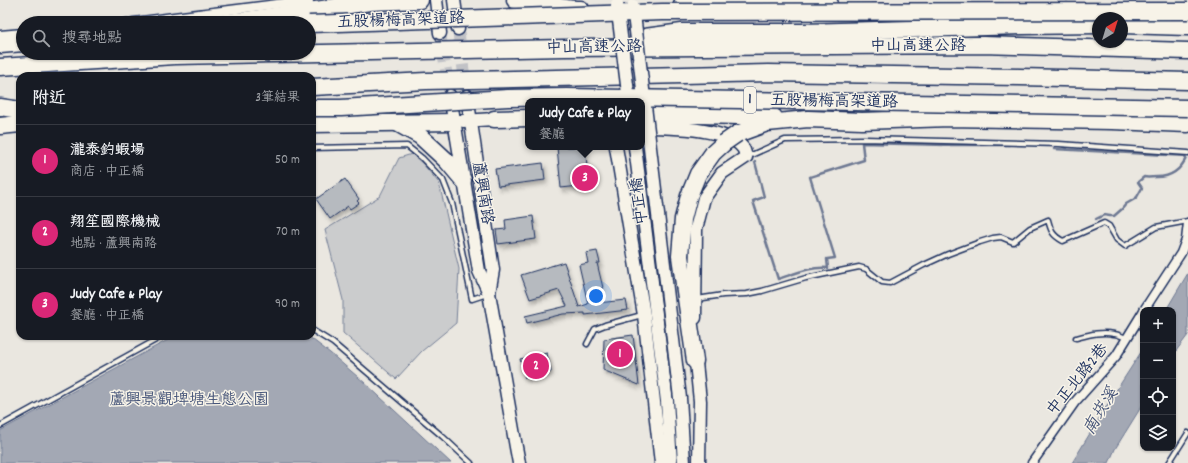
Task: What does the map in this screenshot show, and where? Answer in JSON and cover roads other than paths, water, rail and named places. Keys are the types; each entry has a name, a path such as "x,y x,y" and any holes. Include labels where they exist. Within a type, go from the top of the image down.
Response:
{"highway":[{"path":"273,16 373,1 420,0"},
{"path":"515,0 530,1 572,10 743,1 830,4 1149,5 1188,7"},
{"name":"五股楊梅高架道路","path":"316,24 662,12 1188,11"},
{"path":"565,48 682,32 804,32 1092,25"},
{"path":"1128,25 1188,27"},
{"path":"0,45 16,44"},
{"name":"中山高速公路","path":"316,53 565,48 983,45 1188,51"},
{"path":"0,62 16,58"},
{"name":"中山高速公路","path":"0,67 111,60"},
{"name":"中山高速公路","path":"316,87 426,81 768,73 1188,81"},
{"name":"五股楊梅高架道路","path":"316,108 341,108 508,98 623,98"},
{"name":"五股楊梅高架道路","path":"645,98 1188,108"},
{"path":"0,106 16,104"},
{"path":"0,106 16,109"},
{"path":"645,115 756,116 862,121 950,118 1188,124"},
{"path":"494,119 525,118"},
{"path":"695,361 680,256 683,219 689,196 698,174 713,153 737,134 767,123 808,119"},
{"path":"395,122 420,136 447,160 464,180"},
{"path":"316,124 454,122"},
{"path":"0,126 16,124"}],"street":[{"path":"181,16 308,0"},
{"path":"436,0 440,32"},
{"path":"454,0 458,29"},
{"path":"616,0 629,98"},
{"name":"中正橋","path":"632,0 644,98"},
{"path":"0,35 16,34"},
{"name":"蘆興南路","path":"450,96 479,271 490,293 519,463"},
{"name":"蘆興南路","path":"467,96 493,270 490,293"},
{"name":"中正橋","path":"645,108 680,398 684,463"},
{"path":"454,122 494,119 525,123"},
{"path":"645,127 702,130 720,134 737,143 743,149 746,157 722,173 704,198 696,229 695,361 700,401 699,463"},
{"path":"616,150 644,315 661,463"},
{"name":"中正橋","path":"635,150 667,401 671,463"},
{"name":"中正北路2巷","path":"1147,307 1181,253 1186,240 1188,222"},
{"name":"中正北路2巷","path":"1032,463 1075,402 1116,356 1140,317"}],"lane":[{"path":"746,157 785,140 864,139 1059,144 1188,153"},
{"path":"316,148 407,146 422,158 443,180 452,203 472,299 490,293"},
{"path":"695,299 752,293 806,278 859,267 866,269 882,282 890,283 948,254 980,242 1001,237 1013,242 1030,228 1048,220 1052,232 1056,237 1063,240 1104,223 1109,226 1117,240 1125,246 1156,227 1188,222"},
{"path":"587,344 595,330 605,325 644,315"},
{"path":"316,332 333,343 442,436 471,463"},
{"path":"1076,338 1101,333 1114,334 1126,338"},
{"path":"0,426 155,340"},
{"path":"1169,463 1188,433"}],"waterway":[{"path":"755,162 764,197 753,201 778,279 809,269 828,268 827,259 835,258 810,177 864,160 862,143 1009,145"},
{"path":"1060,145 1067,149"},
{"path":"1054,149 1187,156 1179,169 1172,174 1162,177 1144,177 1138,182 1142,188 1137,197 1126,204 1114,216 1104,215 1096,219"}],"tunnel":[{"path":"458,29 467,96"},
{"path":"440,33 450,96"}],"place":[{"name":"Judy Cafe & Play","path":"585,178"},
{"name":"瀧泰釣蝦場","path":"620,354"},
{"name":"翔笙國際機械","path":"536,366"}],"park label":[{"name":"蘆興景觀埤塘生態公園","path":"189,400"}],"water label":[{"name":"南崁溪","path":"1102,412"}]}
